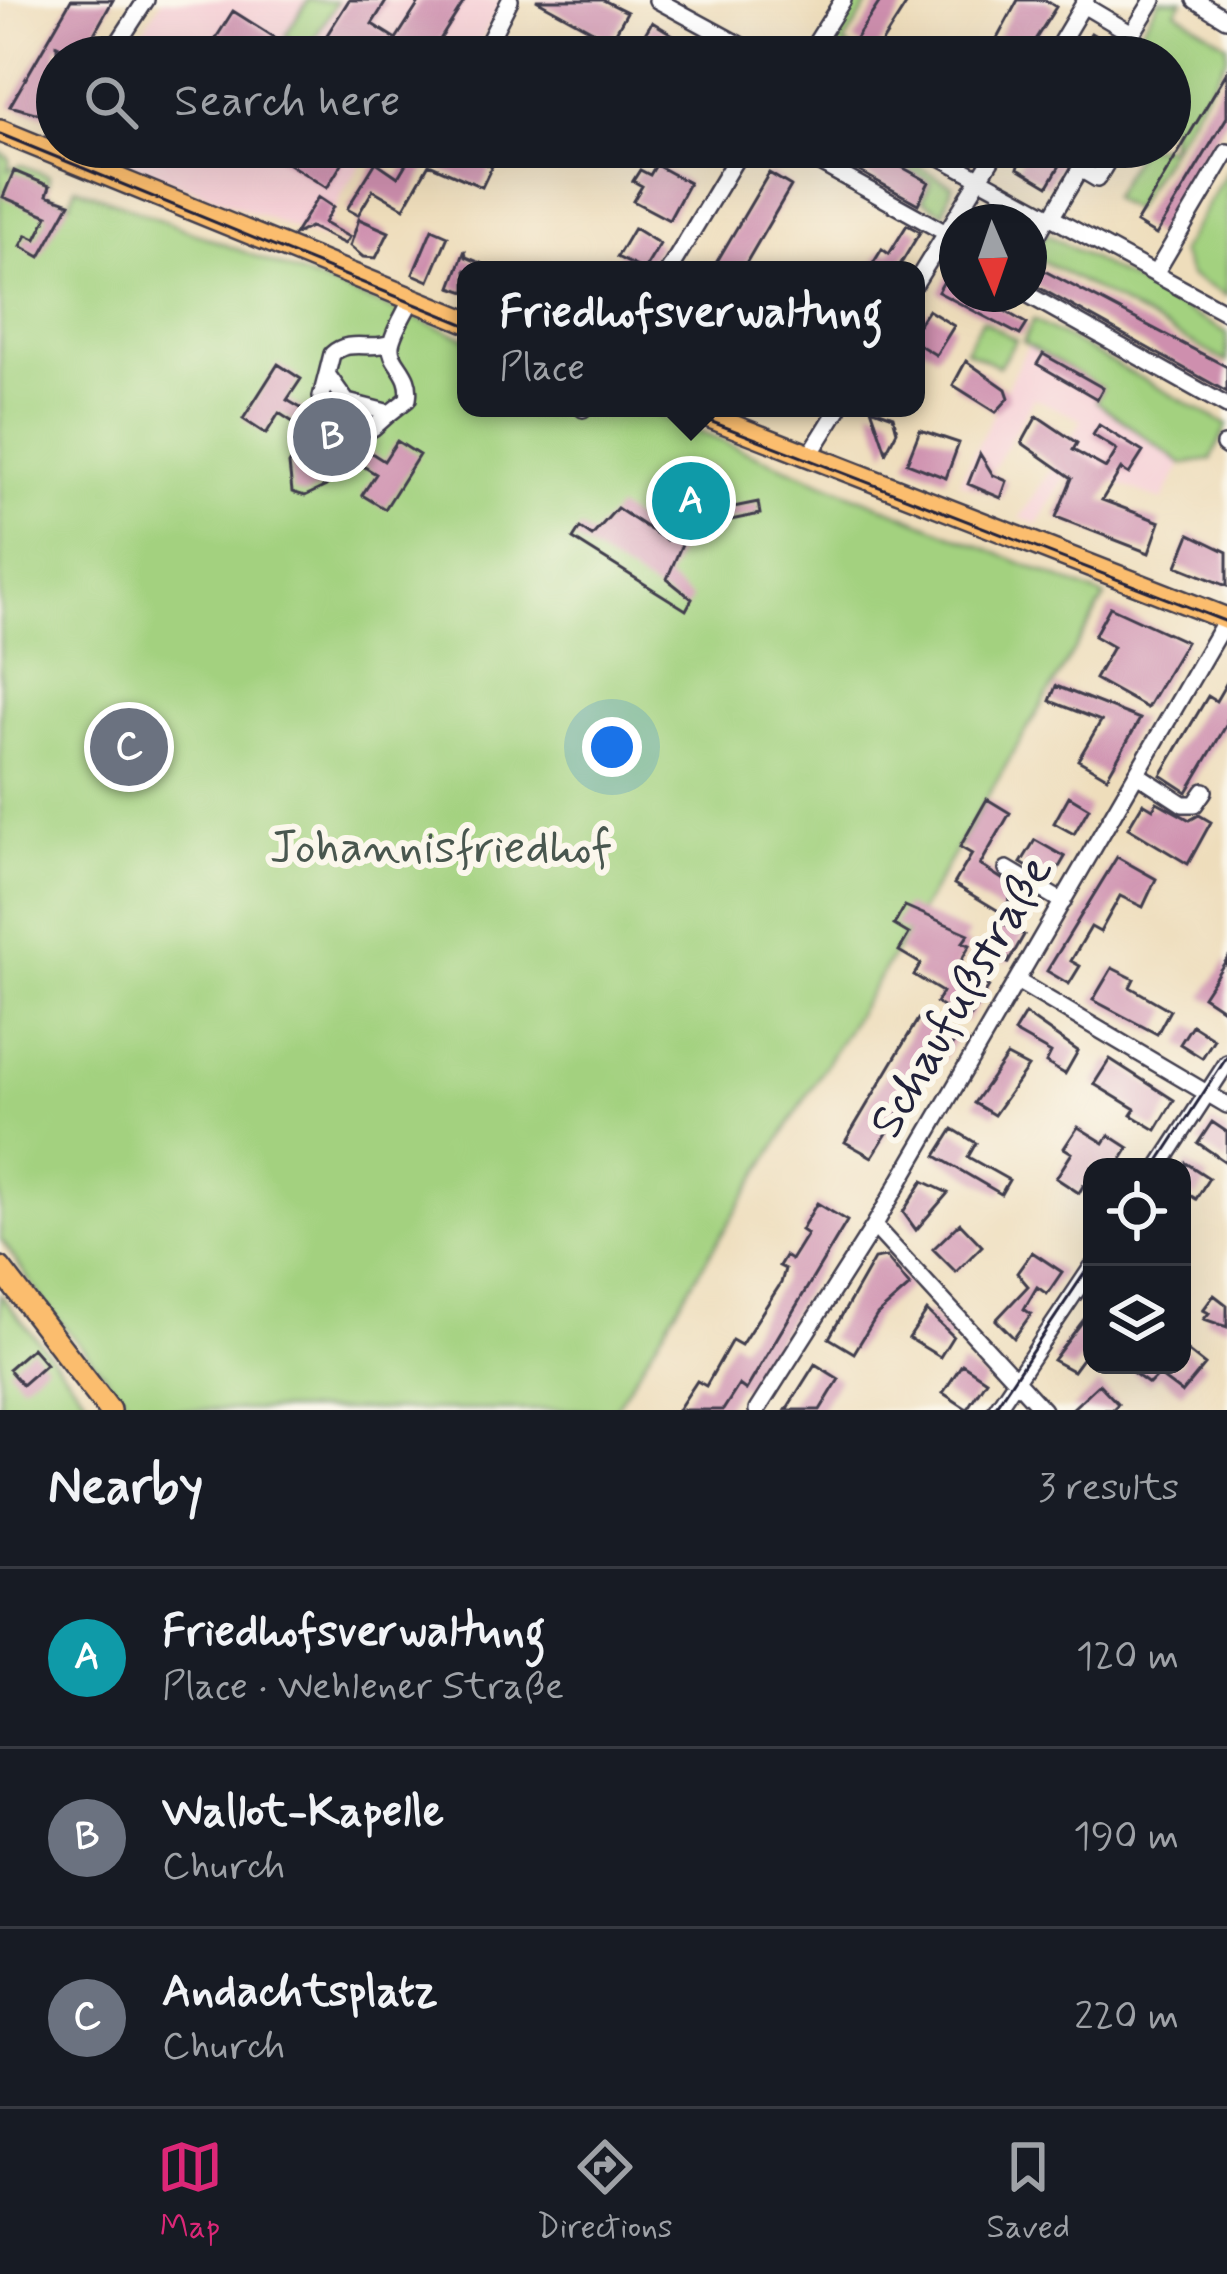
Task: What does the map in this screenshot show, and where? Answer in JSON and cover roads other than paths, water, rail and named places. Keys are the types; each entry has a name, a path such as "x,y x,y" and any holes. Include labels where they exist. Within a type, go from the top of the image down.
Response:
{"main road":[{"path":"0,130 36,145"},
{"path":"94,168 457,318"},
{"path":"710,417 1227,619"},
{"path":"0,1268 109,1410"}],"street":[{"path":"123,36 146,0"},
{"path":"492,36 510,0"},
{"path":"657,0 723,36"},
{"path":"820,36 843,0"},
{"path":"1065,36 1085,3 1132,34 1153,0"},
{"path":"1195,0 1226,19"},
{"path":"1155,274 1227,152"},
{"path":"100,168 104,172"},
{"path":"674,261 730,168"},
{"path":"829,168 939,228"},
{"path":"959,168 1227,313"},
{"path":"964,204 987,168"},
{"path":"1047,220 1079,169 1097,178 1103,168"},
{"path":"333,413 321,397 339,348 376,349 391,343 411,300"},
{"path":"1047,305 1227,406"},
{"path":"354,426 373,428 401,409 410,389 391,343"},
{"path":"327,374 347,402 390,413"},
{"path":"809,456 833,417"},
{"name":"Schaufußstraße","path":"757,1410 874,1226 1227,619"},
{"path":"1137,774 1184,804 1195,804 1204,791"},
{"path":"1007,869 1064,902"},
{"path":"1018,981 1227,1105"},
{"path":"1165,1158 1227,1063"},
{"path":"874,1226 1043,1410"},
{"path":"996,1410 1083,1280"}],"tram line":[{"path":"0,134 36,149"},
{"path":"83,168 457,321"},
{"path":"699,417 1227,622"},
{"path":"1161,1158 1227,1057"},
{"path":"993,1410 1089,1266"}],"place":[{"name":"Wallot-Kapelle","path":"332,437"},
{"name":"Friedhofsverwaltung","path":"691,501"},
{"name":"Andachtsplatz","path":"129,747"}],"park label":[{"name":"Johannisfriedhof","path":"441,848"}]}
